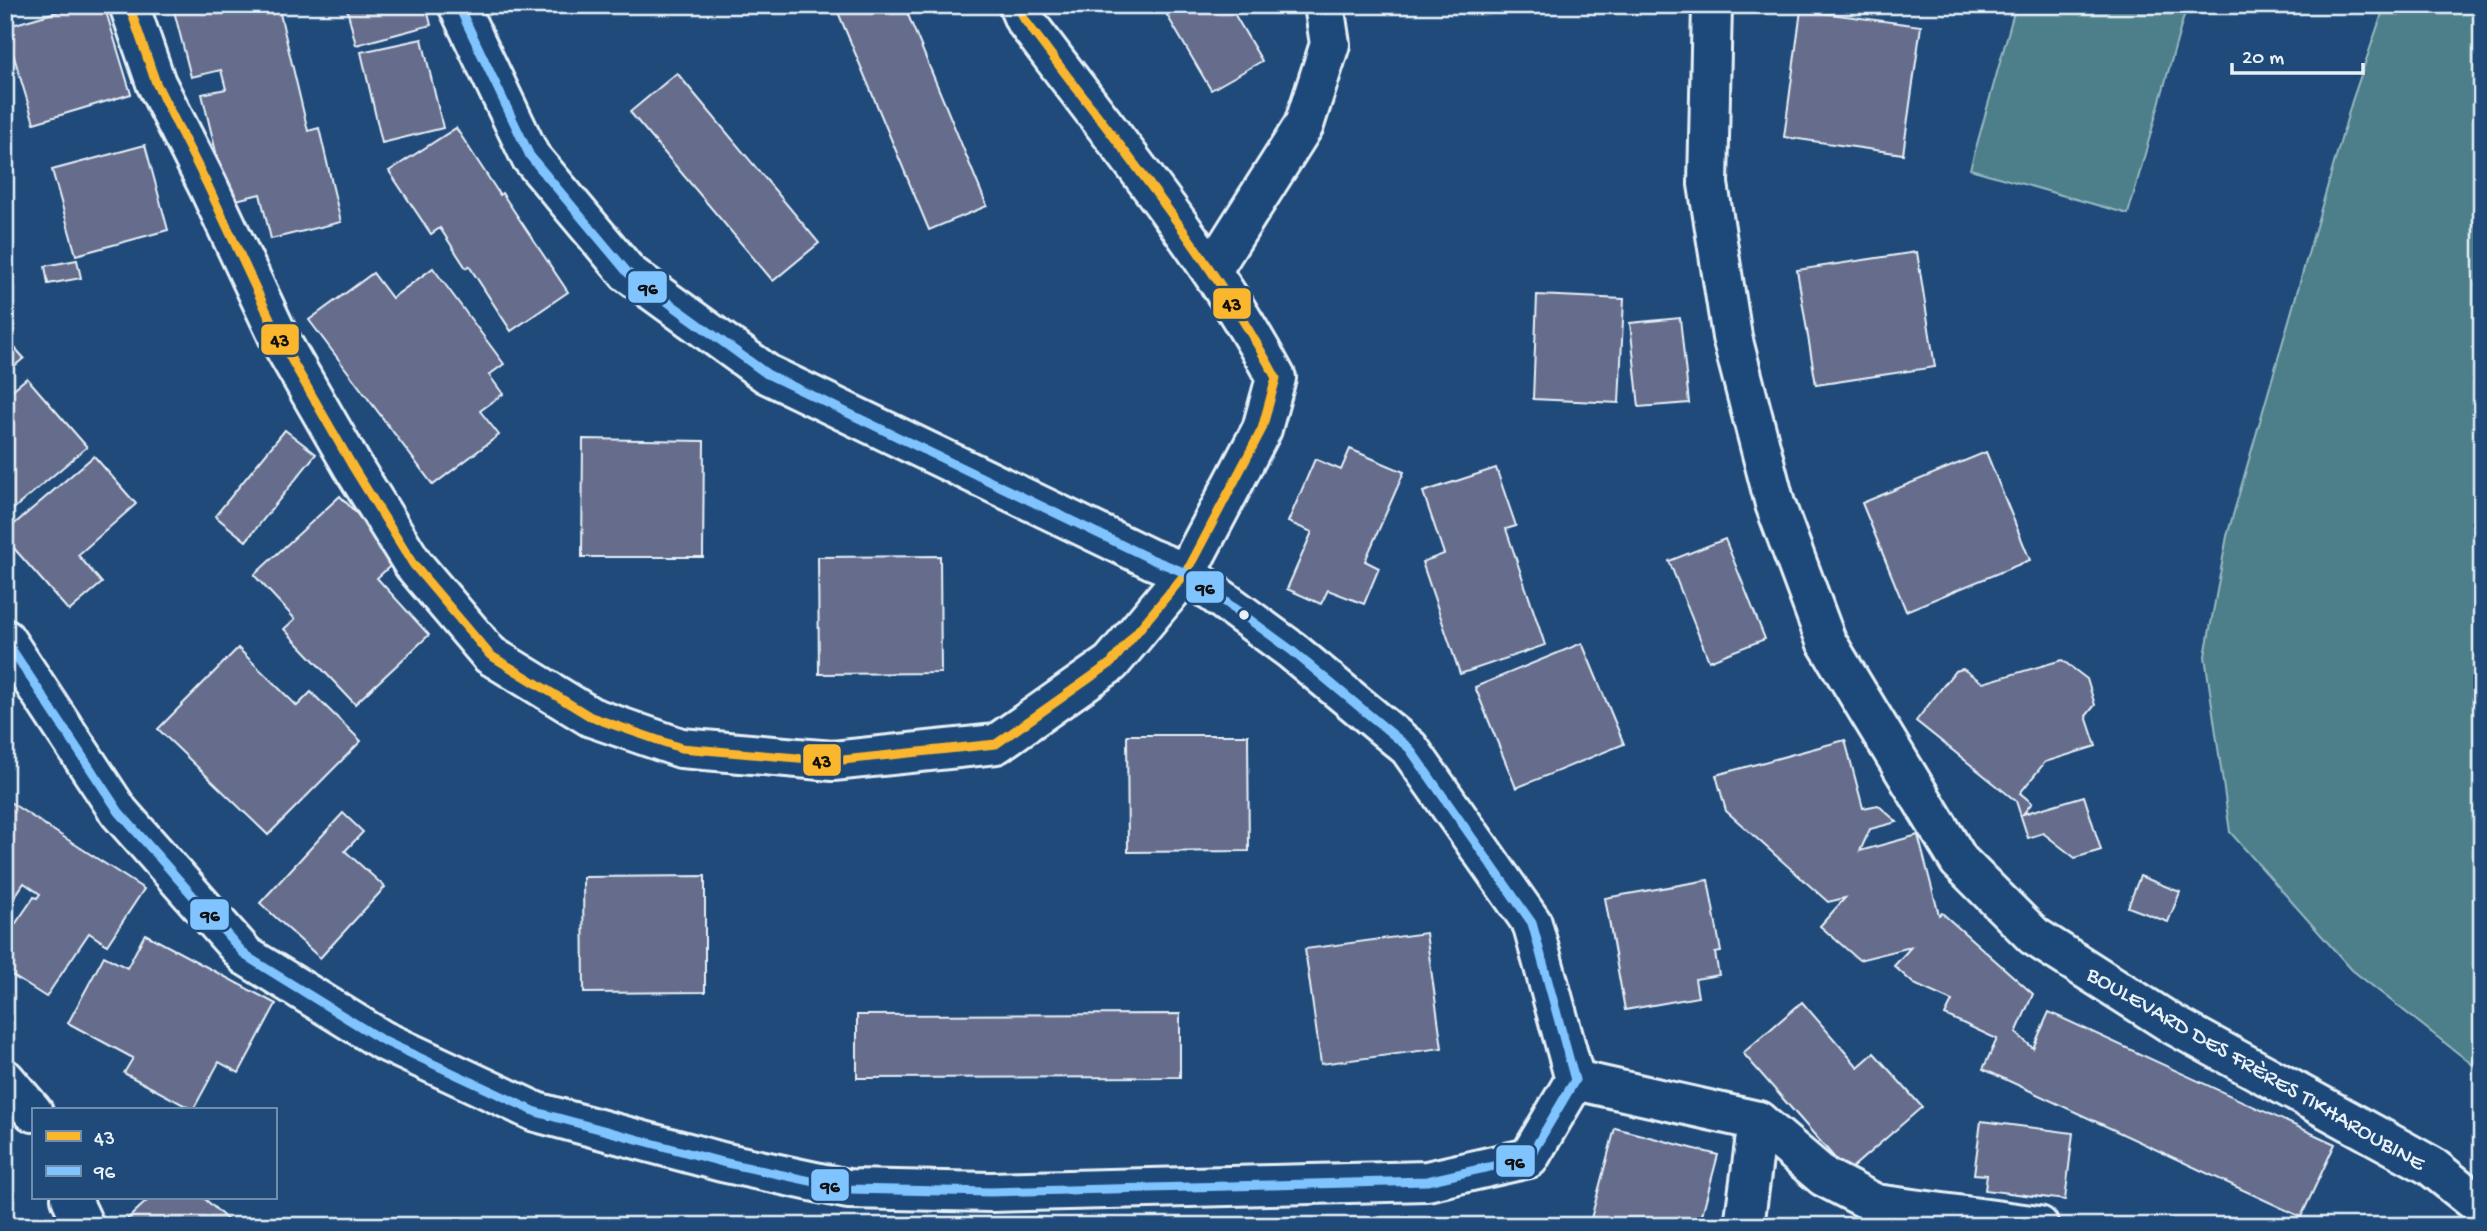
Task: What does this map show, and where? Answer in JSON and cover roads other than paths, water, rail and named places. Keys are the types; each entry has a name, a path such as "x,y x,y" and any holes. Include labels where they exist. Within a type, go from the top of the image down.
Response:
{"street":[{"path":"129,5 156,83 279,338 353,467 413,564 490,655 591,717 681,748 833,761 996,744 1111,663 1186,573 1262,429 1276,379 1212,270 1024,19 1018,5"},
{"path":"5,639 119,812 246,956 382,1040 536,1112 722,1162 848,1189 1004,1192 1427,1181 1529,1158 1576,1080 1532,923 1409,748 1291,650 1186,573 767,373 628,273 530,156 458,5"},
{"path":"1212,270 1304,125 1330,44 1324,5"},
{"name":"BOULEVARD DES FRÈRES TIKHAROUBINE","path":"1712,5 1708,184 1732,337 1775,504 1826,641 1959,861 2034,936 2172,1024 2431,1166 2482,1207"},
{"path":"5,1079 32,1111"},
{"path":"1576,1080 1758,1121 1825,1177 1876,1203 2039,1226"},
{"path":"1744,1226 1758,1121"},
{"path":"72,1200 84,1226"}]}
